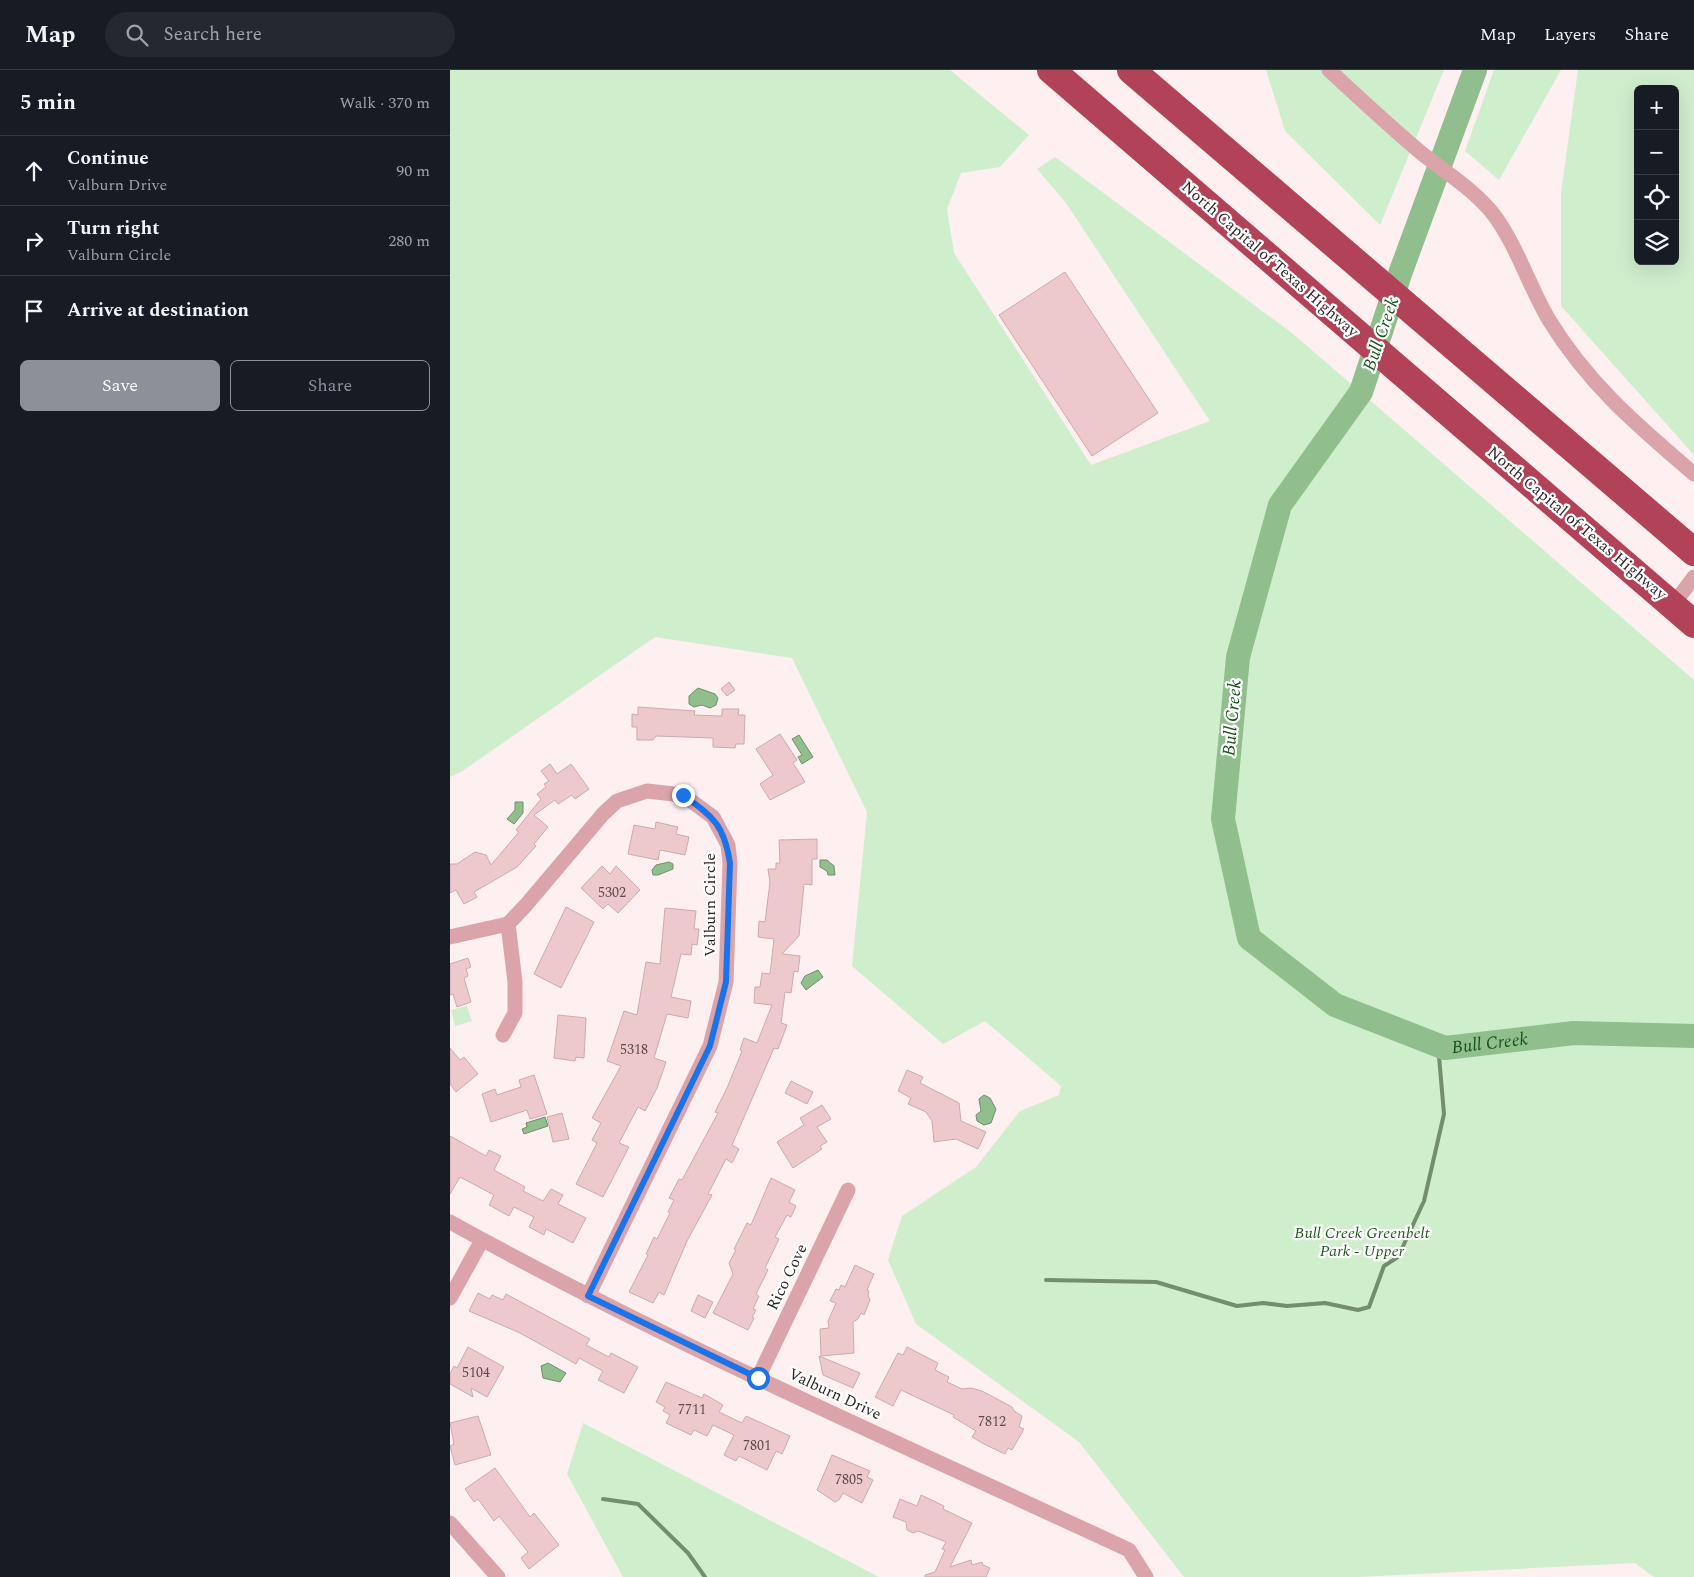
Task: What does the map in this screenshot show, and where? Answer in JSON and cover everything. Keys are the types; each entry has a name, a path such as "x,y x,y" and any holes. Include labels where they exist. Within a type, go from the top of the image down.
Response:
{"highway":[{"name":"North Capital of Texas Highway","path":"1051,70 1694,624"},
{"path":"1131,70 1694,552"}],"street":[{"path":"1328,70 1402,137 1493,214 1505,233 1548,319 1572,354 1596,384 1618,406 1694,474"},
{"path":"1673,605 1694,577"},
{"name":"Valburn Circle","path":"508,924 526,906 616,801 647,791 683,795 713,817 728,845 730,863 726,982 710,1046 588,1296"},
{"path":"450,937 508,924 515,982 515,1013 503,1035"},
{"name":"Rico Cove","path":"758,1378 848,1190"},
{"name":"Valburn Drive","path":"450,1222 588,1296 758,1378 1129,1550 1146,1577"},
{"path":"450,1298 482,1240"},
{"path":"450,1523 494,1576"}],"green space":[{"name":"Bull Creek Greenbelt Park - Upper","path":"450,70 950,70 1029,135 1000,167 961,173 947,209 954,253 1091,465 1210,421 1066,203 1037,169 1055,157 1292,333 1694,680 1694,1577 1654,1577 1635,1563 1358,1577 1184,1577 1079,1442 916,1324 888,1260 902,1216 976,1167 1020,1111 1059,1095 1061,1086 985,1021 943,1044 852,966 867,812 792,658 655,637 461,772 450,777"},
{"path":"1266,70 1444,70 1380,225 1285,131"},
{"path":"1494,70 1561,70 1499,180 1465,151"},
{"path":"1578,70 1694,70 1694,455 1561,306 1561,193"},
{"path":"467,1006 472,1021 455,1026 451,1010"},
{"path":"583,1423 879,1577 623,1577 567,1474"}],"shaded area":[{"path":"698,688 715,694 718,698 716,705 710,708 702,705 694,707 689,704 689,696"},
{"path":"799,735 813,757 802,764 798,757 802,755 792,739"},
{"path":"515,802 523,802 523,813 514,824 507,819 515,810"},
{"path":"820,860 827,860 834,866 835,875 828,875 827,871 820,867"},
{"path":"669,862 673,864 673,869 653,875 652,870 656,865"},
{"path":"818,970 823,977 806,990 801,983 805,976"},
{"path":"984,1095 990,1098 996,1109 991,1123 984,1125 977,1121 976,1115 981,1111 979,1099"},
{"path":"545,1117 548,1126 524,1134 522,1129 527,1127 526,1123"},
{"path":"548,1363 566,1373 560,1382 543,1378 541,1366"}],"building":[{"path":"1065,272 1158,413 1092,456 999,315"},
{"path":"729,682 735,690 727,696 721,689"},
{"path":"638,707 695,711 694,715 722,716 722,709 739,709 738,715 745,715 744,744 736,744 735,748 713,747 713,738 656,736 653,740 637,740 637,727 632,727 632,714 638,715"},
{"path":"780,734 797,760 793,763 805,782 770,800 760,784 773,775 756,749"},
{"path":"550,764 557,774 571,764 589,789 575,799 572,795 558,804 555,800 534,815 548,827 534,844 536,846 517,867 474,892 477,897 464,904 456,890 450,893 450,864 457,864 475,852 486,855 491,865 519,832 516,830 541,799 537,794 546,787 544,784 549,781 541,771"},
{"path":"656,822 678,827 676,834 689,837 685,855 660,850 658,860 628,854 634,825 655,829"},
{"path":"817,839 817,859 812,859 812,885 804,884 799,936 782,954 800,956 798,972 794,971 791,993 785,992 781,1023 787,1025 778,1049 774,1048 732,1145 739,1149 732,1163 726,1159 708,1194 712,1195 687,1241 664,1295 659,1292 653,1303 629,1292 648,1255 646,1254 654,1237 657,1239 670,1213 668,1212 674,1200 669,1198 679,1179 682,1180 718,1113 715,1112 742,1051 740,1050 744,1038 757,1043 772,1005 754,1003 755,987 760,987 762,973 770,974 774,939 758,937 759,921 765,922 770,882 768,869 776,869 776,863 780,863 779,840"},
{"path":"602,866 610,874 616,866 640,890 618,913 608,904 603,909 581,888"},
{"path":"566,907 594,922 561,988 534,974"},
{"path":"665,908 696,911 694,929 699,929 697,945 692,944 691,955 681,954 671,997 691,1001 688,1018 667,1014 654,1058 666,1062 657,1088 645,1111 638,1107 619,1143 629,1147 603,1197 576,1184 597,1143 592,1140 601,1123 592,1118 621,1066 607,1061 624,1011 637,1015 646,962 660,964"},
{"path":"468,958 471,967 466,969 468,976 464,978 471,1002 457,1007 453,994 450,995 450,964"},
{"path":"558,1015 586,1018 584,1058 576,1057 575,1061 554,1058"},
{"path":"450,1048 460,1060 464,1057 478,1074 456,1092 450,1084"},
{"path":"907,1070 923,1077 920,1083 959,1103 961,1121 986,1132 978,1149 956,1139 934,1142 932,1121 926,1112 908,1104 911,1098 898,1091"},
{"path":"534,1075 547,1114 530,1119 527,1110 491,1122 482,1094 495,1089 497,1095 521,1087 519,1080"},
{"path":"791,1081 813,1092 807,1104 785,1093"},
{"path":"822,1105 831,1119 817,1127 827,1142 820,1146 822,1149 793,1168 777,1142 804,1125 800,1118"},
{"path":"562,1113 569,1139 553,1142 547,1117"},
{"path":"450,1136 486,1156 489,1150 501,1156 494,1170 525,1187 523,1191 543,1201 551,1189 563,1195 558,1204 586,1218 573,1243 546,1229 544,1235 529,1227 534,1217 514,1207 509,1216 489,1205 494,1195 460,1177 450,1194"},
{"path":"771,1178 795,1190 789,1202 796,1206 791,1217 787,1215 775,1237 779,1239 765,1268 768,1270 756,1294 759,1296 753,1309 756,1310 748,1330 713,1313 733,1274 729,1263 736,1250 734,1249 747,1223 751,1225"},
{"path":"855,1265 874,1274 867,1290 869,1291 870,1300 864,1315 861,1313 858,1319 853,1322 854,1353 821,1356 820,1329 829,1328 828,1321 836,1303 830,1301 836,1289 839,1290 841,1285 845,1287"},
{"path":"478,1293 490,1299 492,1295 503,1300 506,1294 590,1339 586,1345 609,1357 611,1353 638,1367 624,1393 598,1380 603,1371 579,1358 576,1364 520,1333 469,1311"},
{"path":"698,1295 713,1302 705,1318 691,1311"},
{"path":"468,1347 504,1367 487,1397 471,1388 473,1397 450,1384 450,1374 454,1366 457,1368"},
{"path":"907,1347 938,1363 935,1370 949,1377 947,1382 962,1389 971,1388 982,1391 1012,1407 1014,1411 1022,1416 1019,1427 1024,1429 1012,1450 1008,1448 1005,1454 984,1444 972,1437 976,1431 953,1417 954,1415 901,1390 893,1406 875,1397 898,1353 903,1355"},
{"path":"819,1356 860,1373 853,1388 823,1375"},
{"path":"666,1382 702,1398 704,1394 723,1405 719,1412 742,1423 746,1416 790,1436 782,1454 776,1451 767,1470 739,1456 736,1461 724,1455 734,1435 713,1425 707,1436 694,1430 691,1435 666,1423 670,1415 663,1411 665,1407 656,1402"},
{"path":"478,1416 491,1455 455,1465 450,1446 454,1444 450,1423"},
{"path":"832,1455 870,1471 867,1477 873,1480 862,1503 843,1493 839,1500 835,1502 817,1490"},
{"path":"495,1468 530,1517 534,1513 559,1545 529,1569 521,1558 528,1552 499,1516 494,1521 478,1499 474,1502 465,1489"},
{"path":"921,1495 944,1506 943,1509 972,1523 950,1567 971,1560 972,1565 982,1562 983,1565 990,1568 986,1577 925,1577 925,1575 935,1572 945,1550 942,1549 946,1542 918,1531 913,1533 907,1530 906,1522 893,1517 900,1499 917,1506"}],"waterway":[{"name":"Bull Creek","path":"1475,70 1401,271 1361,392 1280,505 1238,657 1223,819 1249,938 1335,1005 1445,1048 1574,1033 1694,1036"},
{"path":"1046,1280 1156,1282 1237,1306 1263,1303 1287,1306 1325,1303 1358,1310 1369,1307 1384,1266 1398,1257 1424,1201 1444,1114 1438,1045"},
{"path":"603,1499 638,1504 688,1553 705,1577"}],"route":[{"path":"683,795 713,817 728,845 730,863 726,982 710,1046 588,1296 758,1378"}]}
